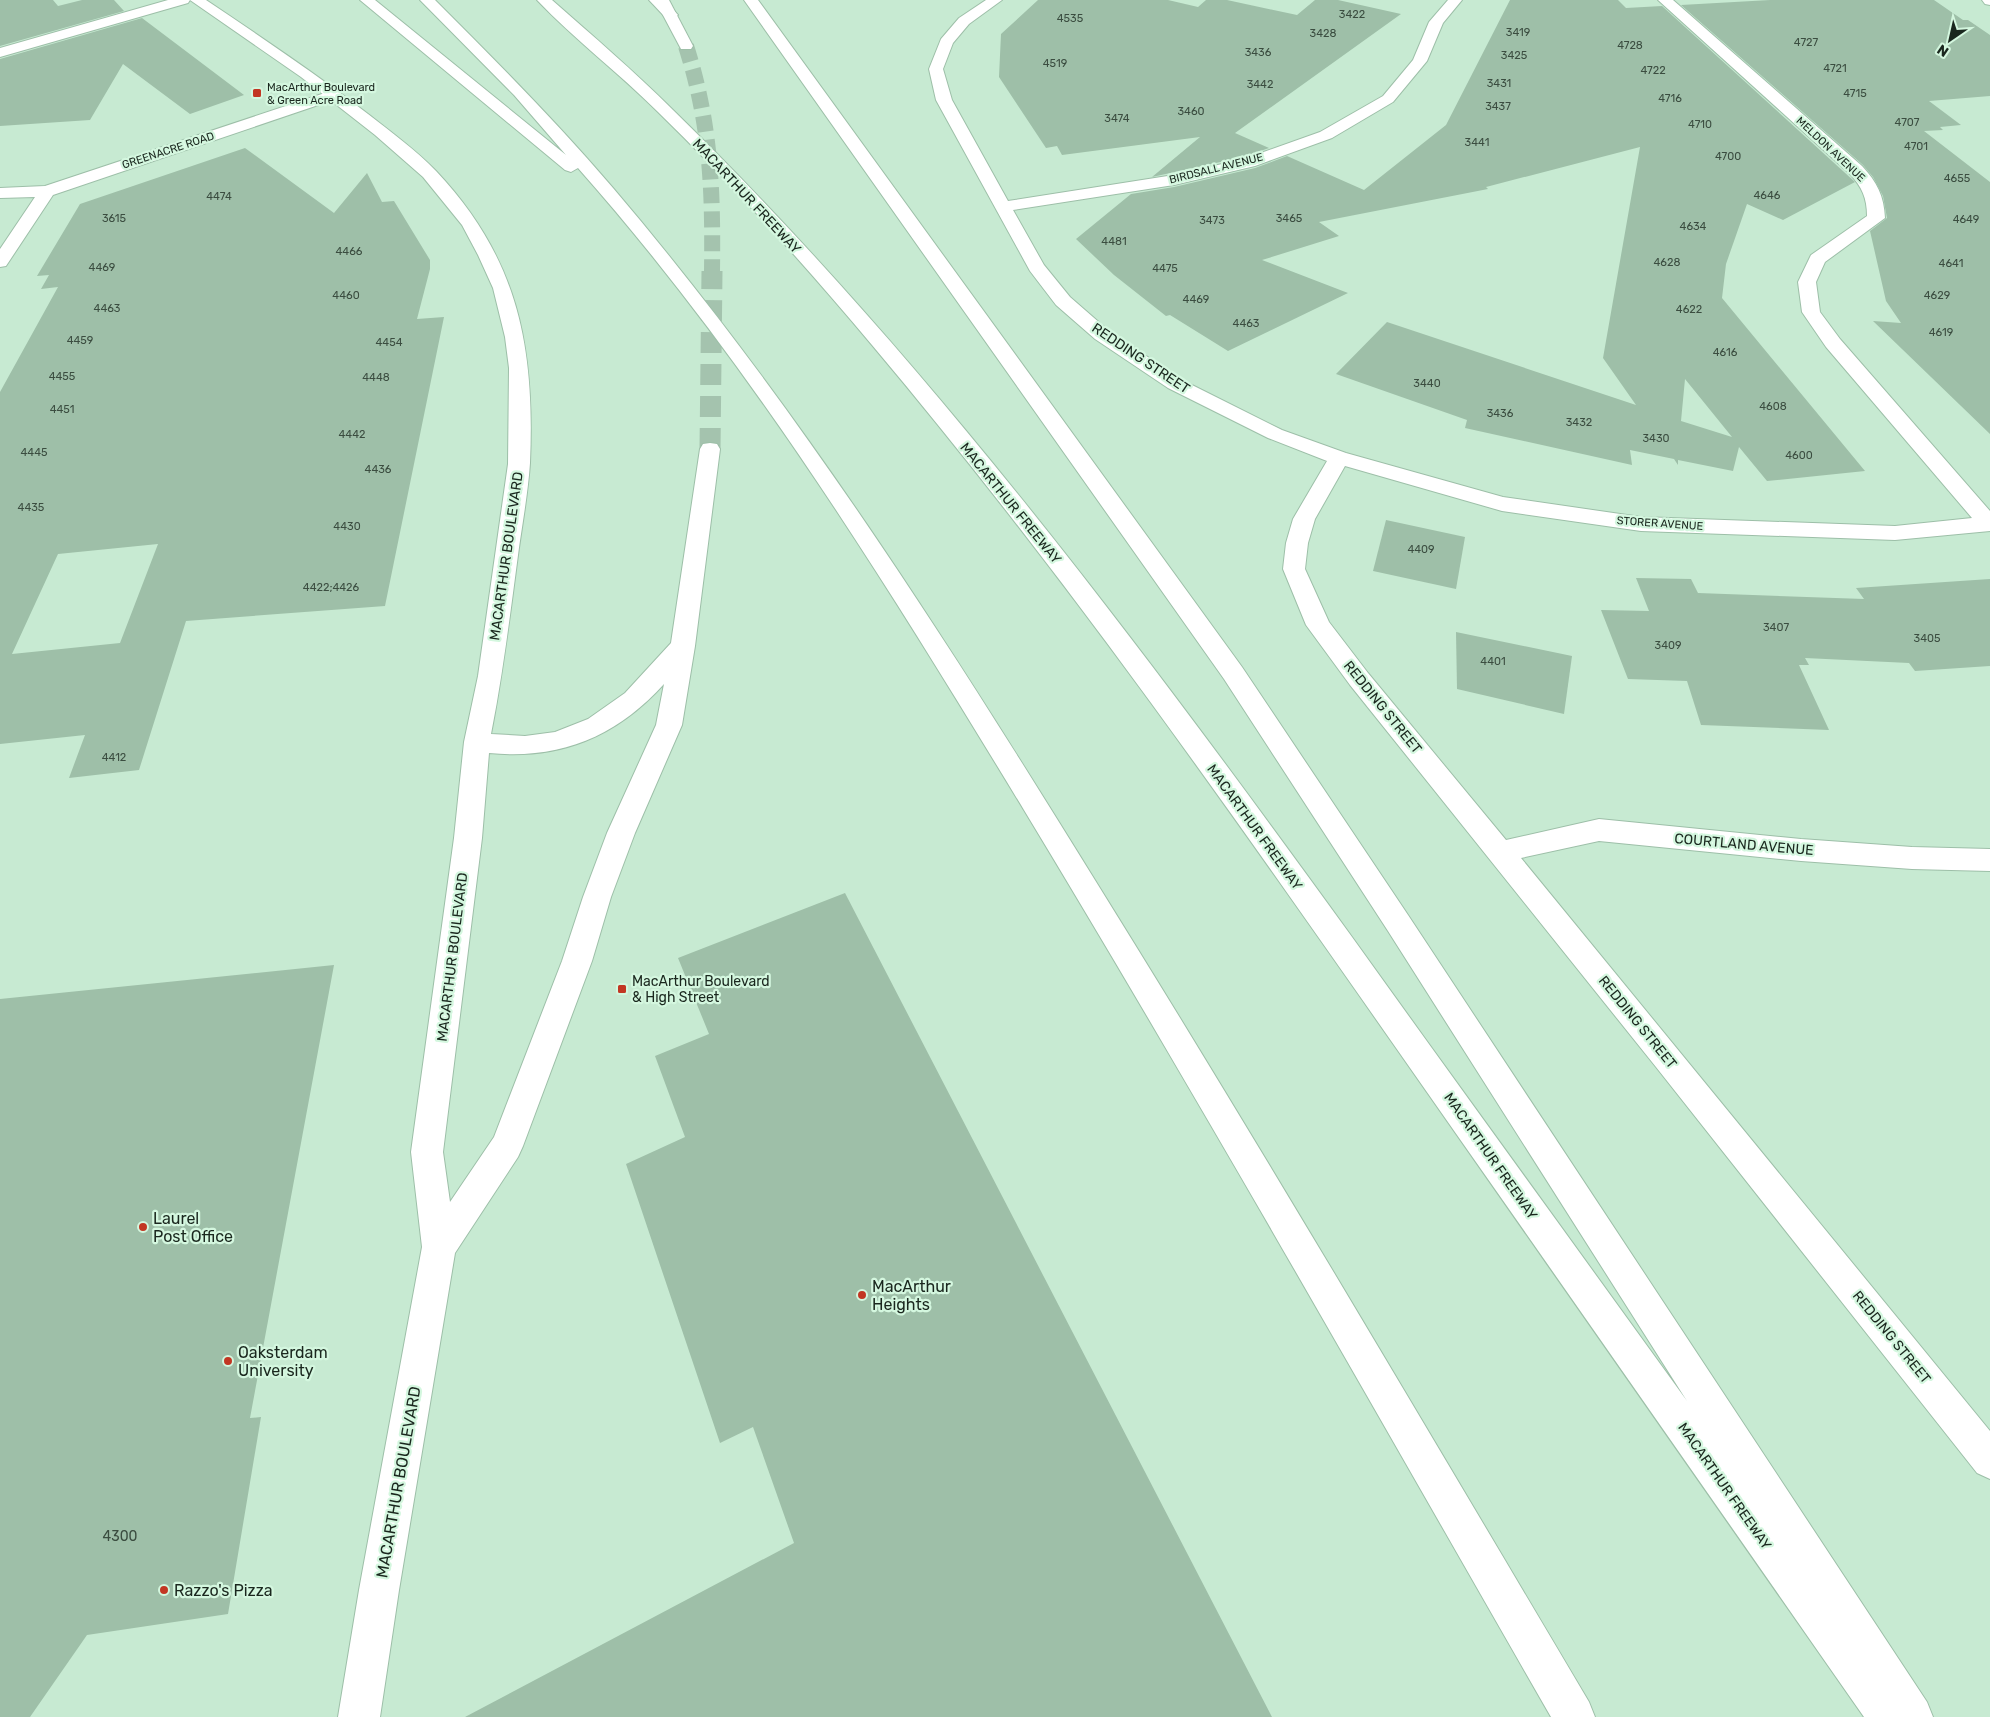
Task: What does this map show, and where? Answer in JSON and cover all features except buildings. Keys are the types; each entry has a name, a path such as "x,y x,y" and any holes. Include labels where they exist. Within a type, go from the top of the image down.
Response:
{"main road":[{"path":"0,53 183,0"},
{"name":"MACARTHUR BOULEVARD","path":"197,0 306,74 407,153 429,174 470,224 487,255 502,288 515,337 519,368 519,464 490,676 478,742 468,838 427,1152 439,1248 379,1590 359,1717"},
{"path":"367,0 623,210"},
{"path":"427,0 479,49 546,119 623,210 702,307 799,441 961,684 1160,1009 1574,1717"},
{"name":"MACARTHUR FREEWAY","path":"544,0 678,123 831,285 922,392 1103,618 1340,943 1889,1717"},
{"path":"656,0 672,16"},
{"path":"662,0 686,46"},
{"path":"750,0 1233,673 1398,922 1912,1717"},
{"name":"REDDING STREET","path":"995,0 964,21 946,42 936,68 944,100 1036,267 1063,301 1102,335 1175,384 1276,434 1338,458 1304,518 1297,543 1294,569 1318,625 1359,679 1990,1460"},
{"name":"BIRDSALL AVENUE","path":"1003,207 1174,180 1249,163 1326,135 1388,99 1420,61 1436,22 1455,0"},
{"name":"MELDON AVENUE","path":"1665,0 1856,170 1871,186 1876,202 1876,218 1817,259 1807,282 1811,312 1833,343 1990,524"},
{"name":"GREENACRE ROAD","path":"0,194 46,190 334,95"},
{"path":"0,262 46,190"},
{"name":"MACARTHUR BOULEVARD","path":"439,1248 507,1146 577,961 597,897 621,833 669,725 683,646 710,449"},
{"name":"STORER AVENUE","path":"1338,458 1502,504 1641,524 1895,533 1990,524"},
{"path":"478,742 530,746 571,738 605,722 639,696 683,646"},
{"name":"COURTLAND AVENUE","path":"1500,852 1599,830 1819,851 1912,858 1990,860"}],"tunnel":[{"path":"686,46 701,103 709,158 712,213 712,271"},
{"path":"710,449 712,271"}],"place":[{"name":"MacArthur Boulevard & Green Acre Road","path":"257,93"},
{"name":"MacArthur Boulevard & High Street","path":"622,989"},
{"name":"Laurel Post Office","path":"143,1227"},
{"name":"MacArthur Heights","path":"862,1295"},
{"name":"Oaksterdam University","path":"228,1361"},
{"name":"Razzo's Pizza","path":"164,1590"}]}
